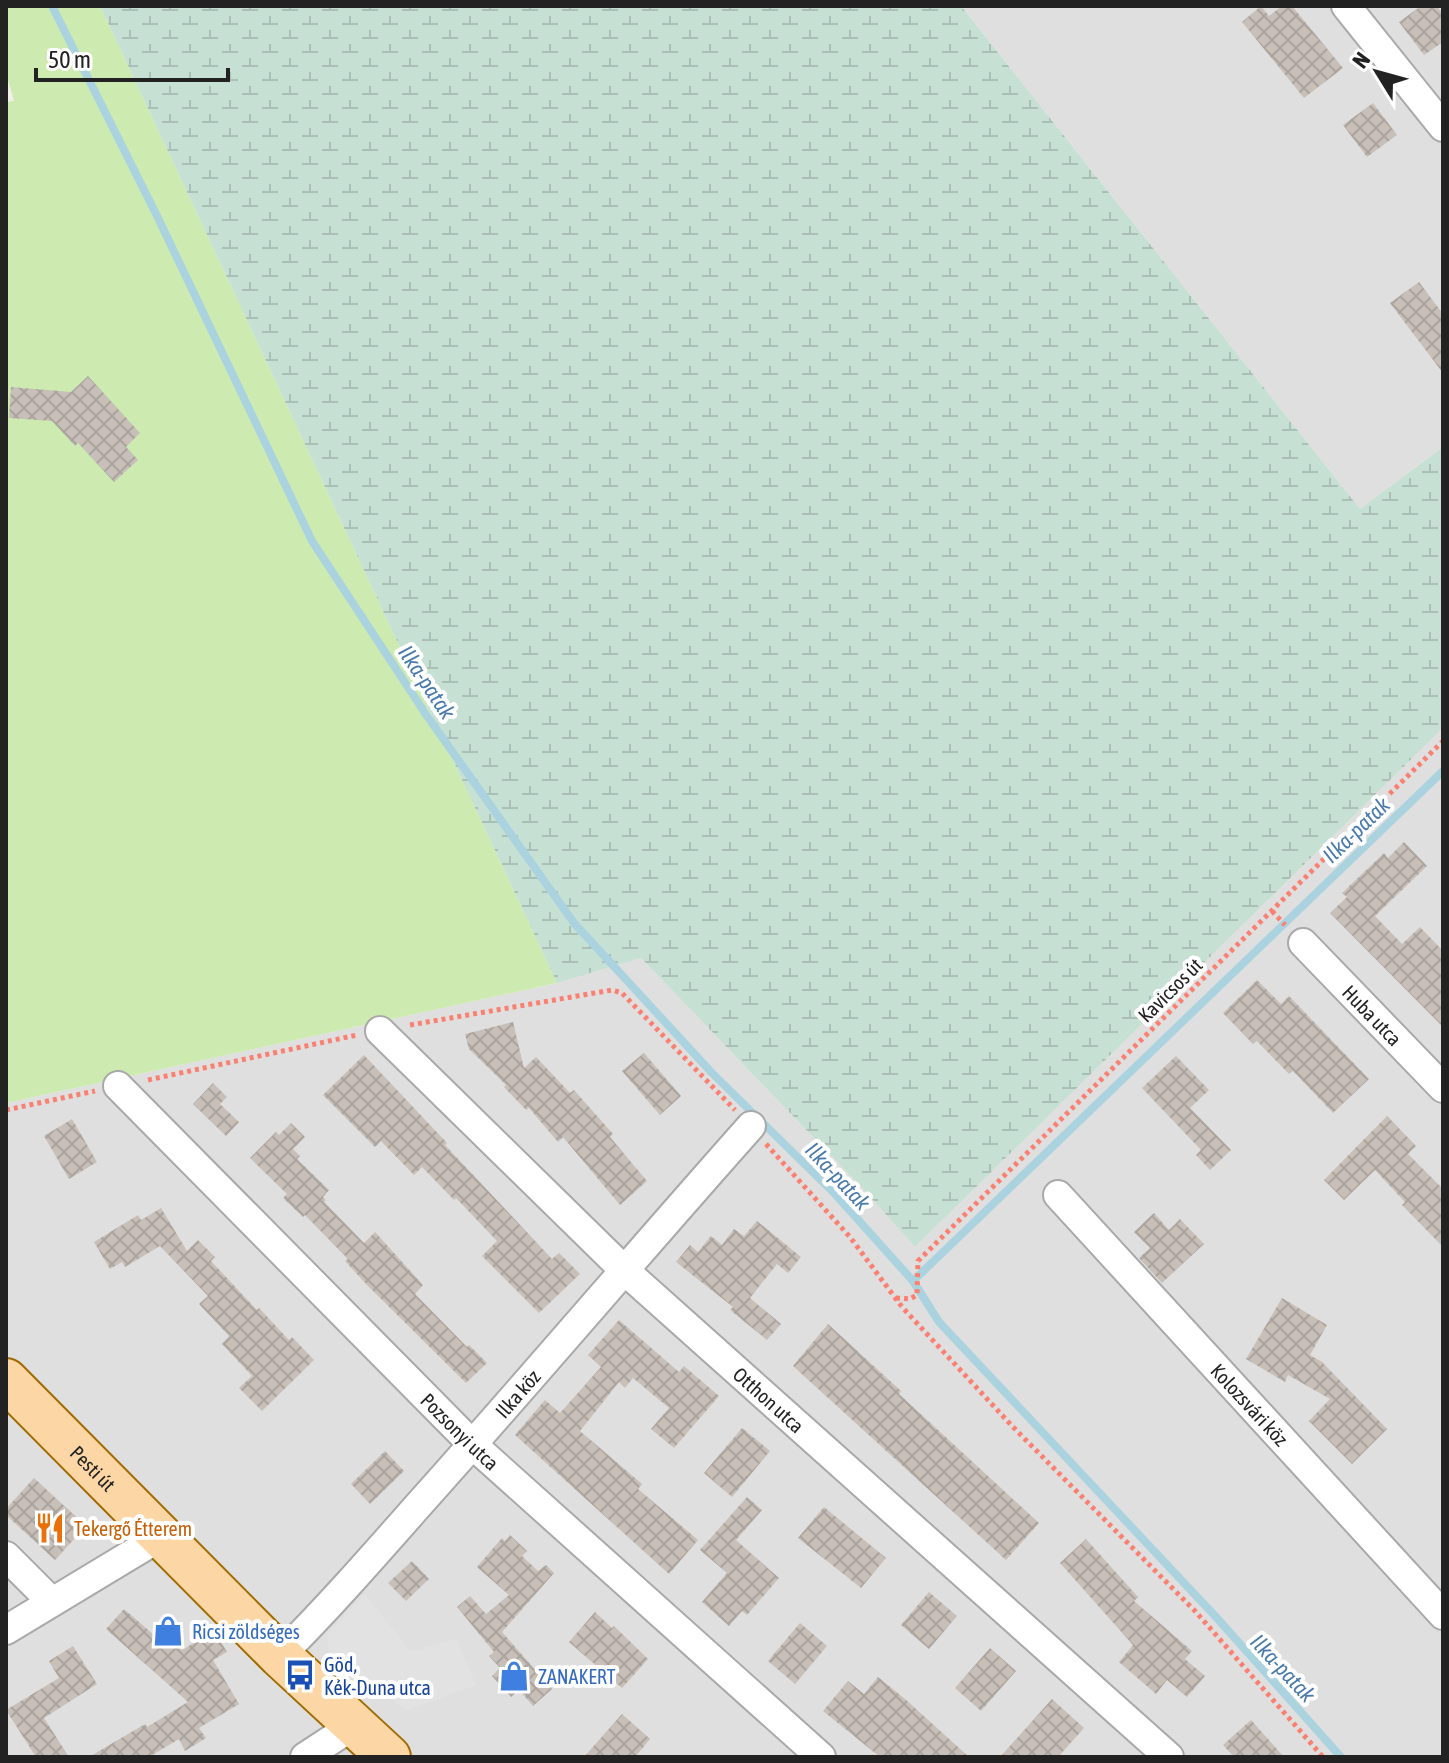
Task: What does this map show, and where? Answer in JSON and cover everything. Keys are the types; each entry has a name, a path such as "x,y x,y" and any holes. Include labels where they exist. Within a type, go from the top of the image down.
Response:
{"main road":[{"name":"Pesti út","path":"6,1380 280,1656 389,1757"}],"street":[{"path":"1346,6 1443,127"},
{"name":"Huba utca","path":"1303,943 1443,1088"},
{"name":"Otthon utca","path":"380,1031 623,1269 1169,1757"},
{"name":"Pozsonyi utca","path":"118,1086 473,1445 821,1757"},
{"name":"Ilka köz","path":"280,1656 473,1445 623,1269 751,1126"},
{"name":"Kolozsvári köz","path":"1058,1195 1443,1615"},
{"path":"6,1630 160,1537"},
{"path":"6,1556 52,1602"},
{"path":"305,1757 354,1725"}],"path":[{"name":"Kavicsos út","path":"892,1296 900,1300 917,1295 918,1264 1443,741"},
{"path":"6,1110 380,1031 612,990 622,993 751,1126 850,1237 892,1296 1013,1427 1195,1611 1323,1757"}],"shaded area":[{"path":"961,6 1443,6 1443,447 1360,509"},
{"path":"1443,728 1443,1757 6,1757 6,1103 557,983 641,958 915,1247"},
{"path":"364,1593 411,1651 457,1639 476,1685 406,1711 329,1649 327,1636"}],"green space":[{"path":"6,6 100,6 557,983 6,1103 6,102 14,101 6,73"},
{"path":"100,6 961,6 1360,509 1443,447 1443,728 915,1247 641,958 557,983"}],"building":[{"path":"1261,6 1269,16 1282,6 1292,6 1343,68 1304,98 1242,22"},
{"path":"1421,6 1437,6 1443,14 1443,42 1424,55 1399,22"},
{"path":"1373,103 1397,135 1367,157 1343,125"},
{"path":"1419,282 1443,314 1443,373 1390,303"},
{"path":"88,376 140,433 126,447 138,460 114,482 78,443 75,446 52,421 9,418 11,387 71,392"},
{"path":"1404,842 1427,866 1375,916 1402,944 1420,927 1443,951 1443,1027 1330,913 1347,897 1342,893 1384,853 1388,858"},
{"path":"1257,980 1281,1004 1289,996 1369,1079 1333,1113 1293,1071 1289,1074 1257,1041 1253,1044 1223,1013"},
{"path":"513,1022 524,1068 536,1057 570,1093 574,1090 613,1134 610,1137 647,1181 620,1205 563,1137 558,1142 529,1108 526,1110 504,1087 506,1085 469,1049 465,1034"},
{"path":"644,1053 681,1096 660,1115 622,1071"},
{"path":"364,1055 552,1259 559,1253 580,1274 539,1313 482,1256 497,1241 456,1198 454,1200 422,1167 414,1175 381,1141 375,1147 323,1095"},
{"path":"1176,1056 1209,1090 1190,1108 1231,1150 1210,1170 1196,1155 1201,1150 1142,1088"},
{"path":"213,1083 227,1097 220,1104 239,1122 226,1136 193,1104"},
{"path":"1387,1116 1416,1146 1408,1154 1443,1189 1443,1247 1402,1205 1405,1202 1375,1170 1344,1200 1324,1180"},
{"path":"72,1119 97,1162 69,1179 44,1136"},
{"path":"291,1123 305,1137 293,1149 300,1156 297,1159 329,1190 323,1197 324,1202 364,1243 375,1232 423,1285 415,1294 487,1363 466,1383 367,1285 345,1261 348,1259 305,1215 303,1217 283,1198 287,1194 250,1158 276,1132 279,1135"},
{"path":"161,1208 187,1251 198,1240 215,1257 211,1261 257,1310 259,1308 289,1340 292,1337 314,1360 262,1411 239,1388 252,1376 222,1344 229,1336 199,1304 208,1296 160,1246 125,1267 122,1262 110,1269 94,1242 138,1215 141,1220"},
{"path":"1154,1213 1169,1230 1180,1219 1204,1244 1162,1283 1139,1258 1150,1248 1134,1232"},
{"path":"757,1221 801,1257 788,1273 777,1264 750,1298 781,1324 767,1340 730,1310 733,1307 676,1262 690,1245 698,1252 711,1236 722,1245 734,1229 744,1236"},
{"path":"1282,1298 1327,1325 1310,1355 1322,1362 1387,1429 1352,1464 1309,1421 1330,1399 1288,1375 1285,1382 1246,1359"},
{"path":"619,1320 679,1372 684,1366 719,1396 674,1448 651,1429 669,1408 633,1378 625,1388 619,1382 580,1431 642,1484 638,1489 698,1540 669,1574 515,1435 545,1400 560,1413 601,1367 588,1355"},
{"path":"828,1324 1039,1523 1006,1560 793,1366"},
{"path":"742,1428 770,1451 732,1497 704,1473"},
{"path":"385,1451 404,1471 370,1504 351,1484"},
{"path":"34,1478 86,1526 55,1560 6,1515 6,1509"},
{"path":"747,1497 762,1510 736,1540 779,1578 747,1615 742,1611 729,1626 702,1602 727,1573 700,1550"},
{"path":"824,1507 886,1558 861,1588 798,1538"},
{"path":"510,1535 527,1551 522,1556 538,1571 546,1565 554,1573 502,1632 552,1689 533,1706 519,1690 511,1697 492,1676 500,1668 489,1656 494,1652 457,1607 470,1596 486,1614 509,1595 477,1567 502,1538 505,1541"},
{"path":"1086,1539 1138,1597 1134,1601 1192,1651 1185,1659 1205,1676 1187,1697 1167,1680 1156,1694 1119,1662 1133,1645 1060,1563"},
{"path":"412,1561 429,1579 406,1601 388,1583"},
{"path":"929,1592 957,1616 929,1649 901,1625"},
{"path":"124,1609 169,1648 176,1645 182,1650 214,1631 227,1652 213,1660 239,1704 199,1728 206,1738 185,1751 179,1739 149,1757 89,1757 188,1702 106,1629"},
{"path":"595,1612 648,1659 622,1688 569,1642"},
{"path":"800,1623 827,1646 795,1684 768,1661"},
{"path":"73,1646 97,1684 44,1718 69,1757 36,1757 6,1710 59,1678 49,1661"},
{"path":"990,1648 1016,1671 981,1711 955,1688"},
{"path":"878,1677 969,1757 880,1757 823,1711 848,1681 864,1694"},
{"path":"1052,1699 1084,1728 1058,1757 1000,1757"},
{"path":"622,1714 650,1739 635,1757 584,1757"},
{"path":"1251,1720 1284,1757 1234,1757 1223,1745"}],"waterway":[{"name":"Ilka-patak","path":"52,6 159,220 312,541 427,716 574,923 712,1073 835,1194 913,1281 939,1322 1216,1617 1341,1757"},
{"name":"Ilka-patak","path":"913,1281 1443,771"}],"place":[{"name":"Tekergő Étterem","path":"50,1528"},
{"name":"Ricsi zöldséges","path":"168,1631"},
{"name":"Göd, Kék-Duna utca","path":"300,1675"},
{"name":"ZANAKERT","path":"514,1676"}]}
